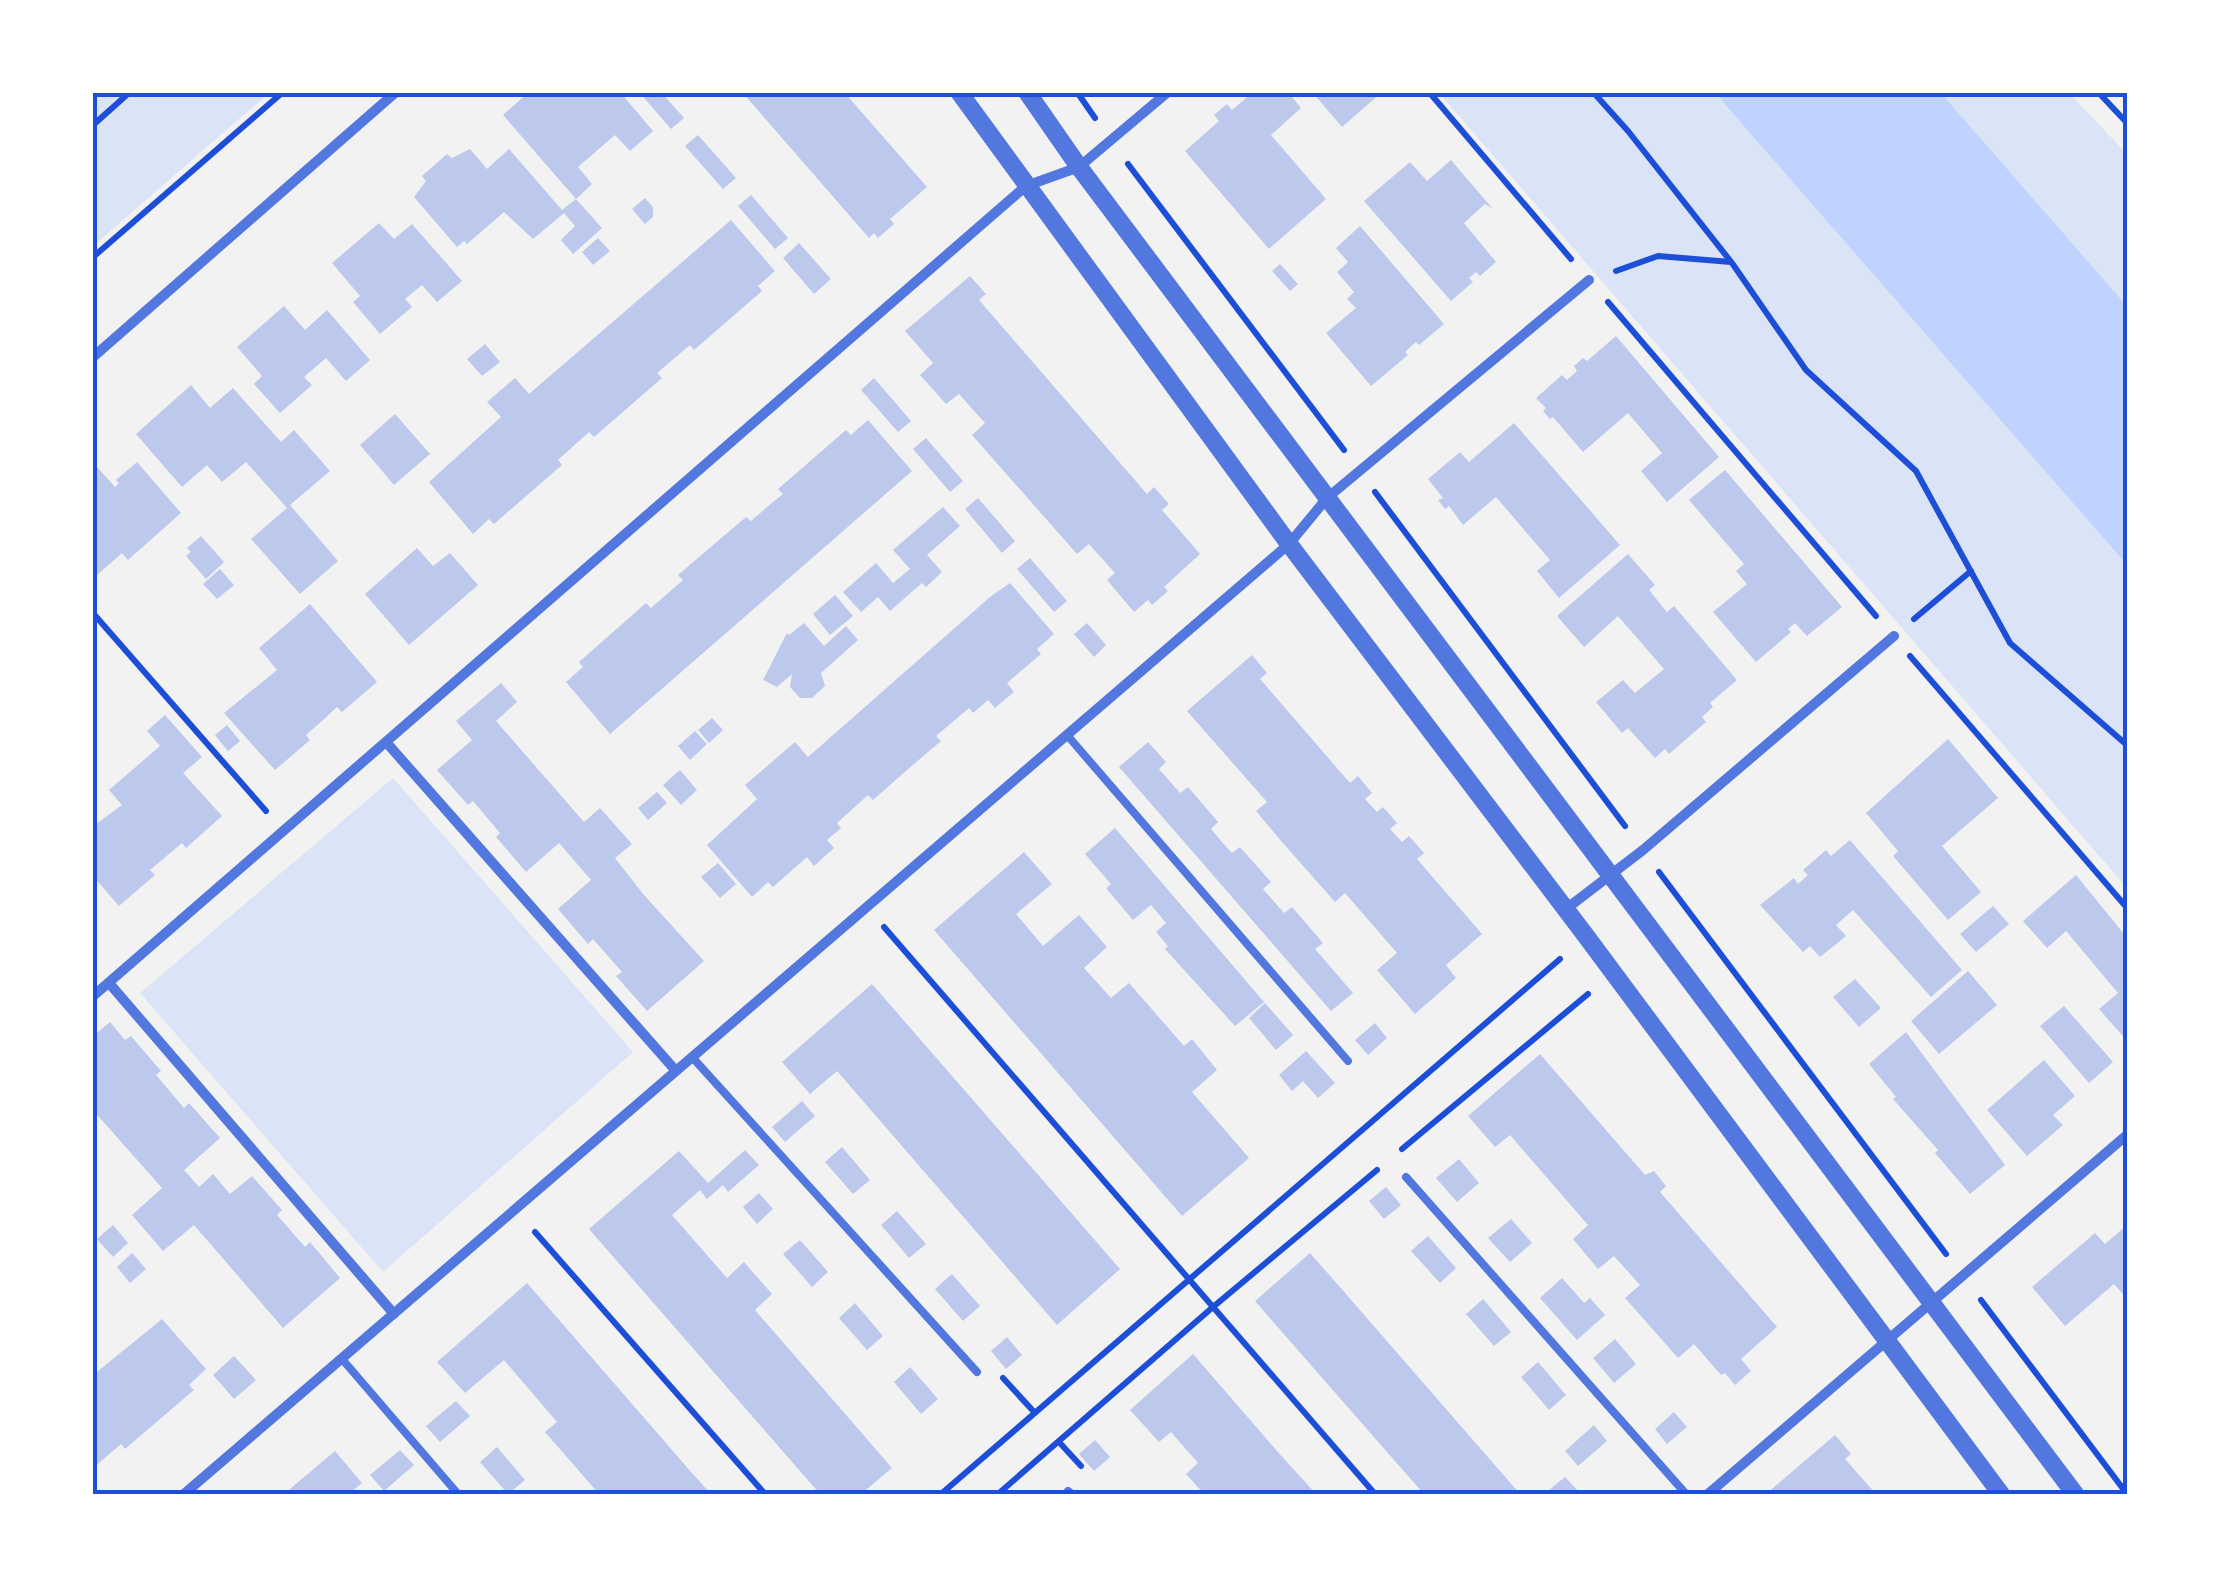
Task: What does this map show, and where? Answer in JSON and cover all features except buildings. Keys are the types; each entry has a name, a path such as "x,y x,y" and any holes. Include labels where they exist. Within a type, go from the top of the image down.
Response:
{"street":[{"path":"92,358 396,92"},
{"path":"959,92 1289,544 1615,974 2000,1494"},
{"path":"1027,92 1079,168 2075,1494"},
{"path":"92,997 1026,186 1079,168 1168,92"},
{"path":"184,1494 1289,544 1328,498 1589,280"},
{"path":"1566,909 1643,850 1894,636"},
{"path":"386,742 676,1071"},
{"path":"109,983 394,1314"},
{"path":"1708,1494 2128,1134"}],"lane":[{"path":"1067,735 1348,1061"},
{"path":"692,1057 977,1372"},
{"path":"1406,1177 1686,1494"},
{"path":"342,1359 458,1494"}],"path":[{"path":"92,126 130,92"},
{"path":"92,258 282,92"},
{"path":"1077,92 2127,1494"},
{"path":"1429,92 2128,909"},
{"path":"1593,92 1732,262 1806,370 1916,471 2010,644 2128,746"},
{"path":"2098,92 2128,124"},
{"path":"1589,280 1658,256 1732,262"},
{"path":"1894,636 1971,572"},
{"path":"92,612 284,831"},
{"path":"867,907 1375,1494"},
{"path":"941,1494 1586,936"},
{"path":"998,1494 1213,1307 1615,974"},
{"path":"515,1210 765,1494"}],"shaded area":[{"path":"93,93 269,93 93,246"},
{"path":"1439,93 1715,93 2127,565 2127,888"},
{"path":"1941,93 2069,93 2127,154 2127,306"},
{"path":"393,778 633,1052 383,1272 140,993"}],"water":[{"path":"1715,93 1941,93 2127,306 2127,565"}]}
